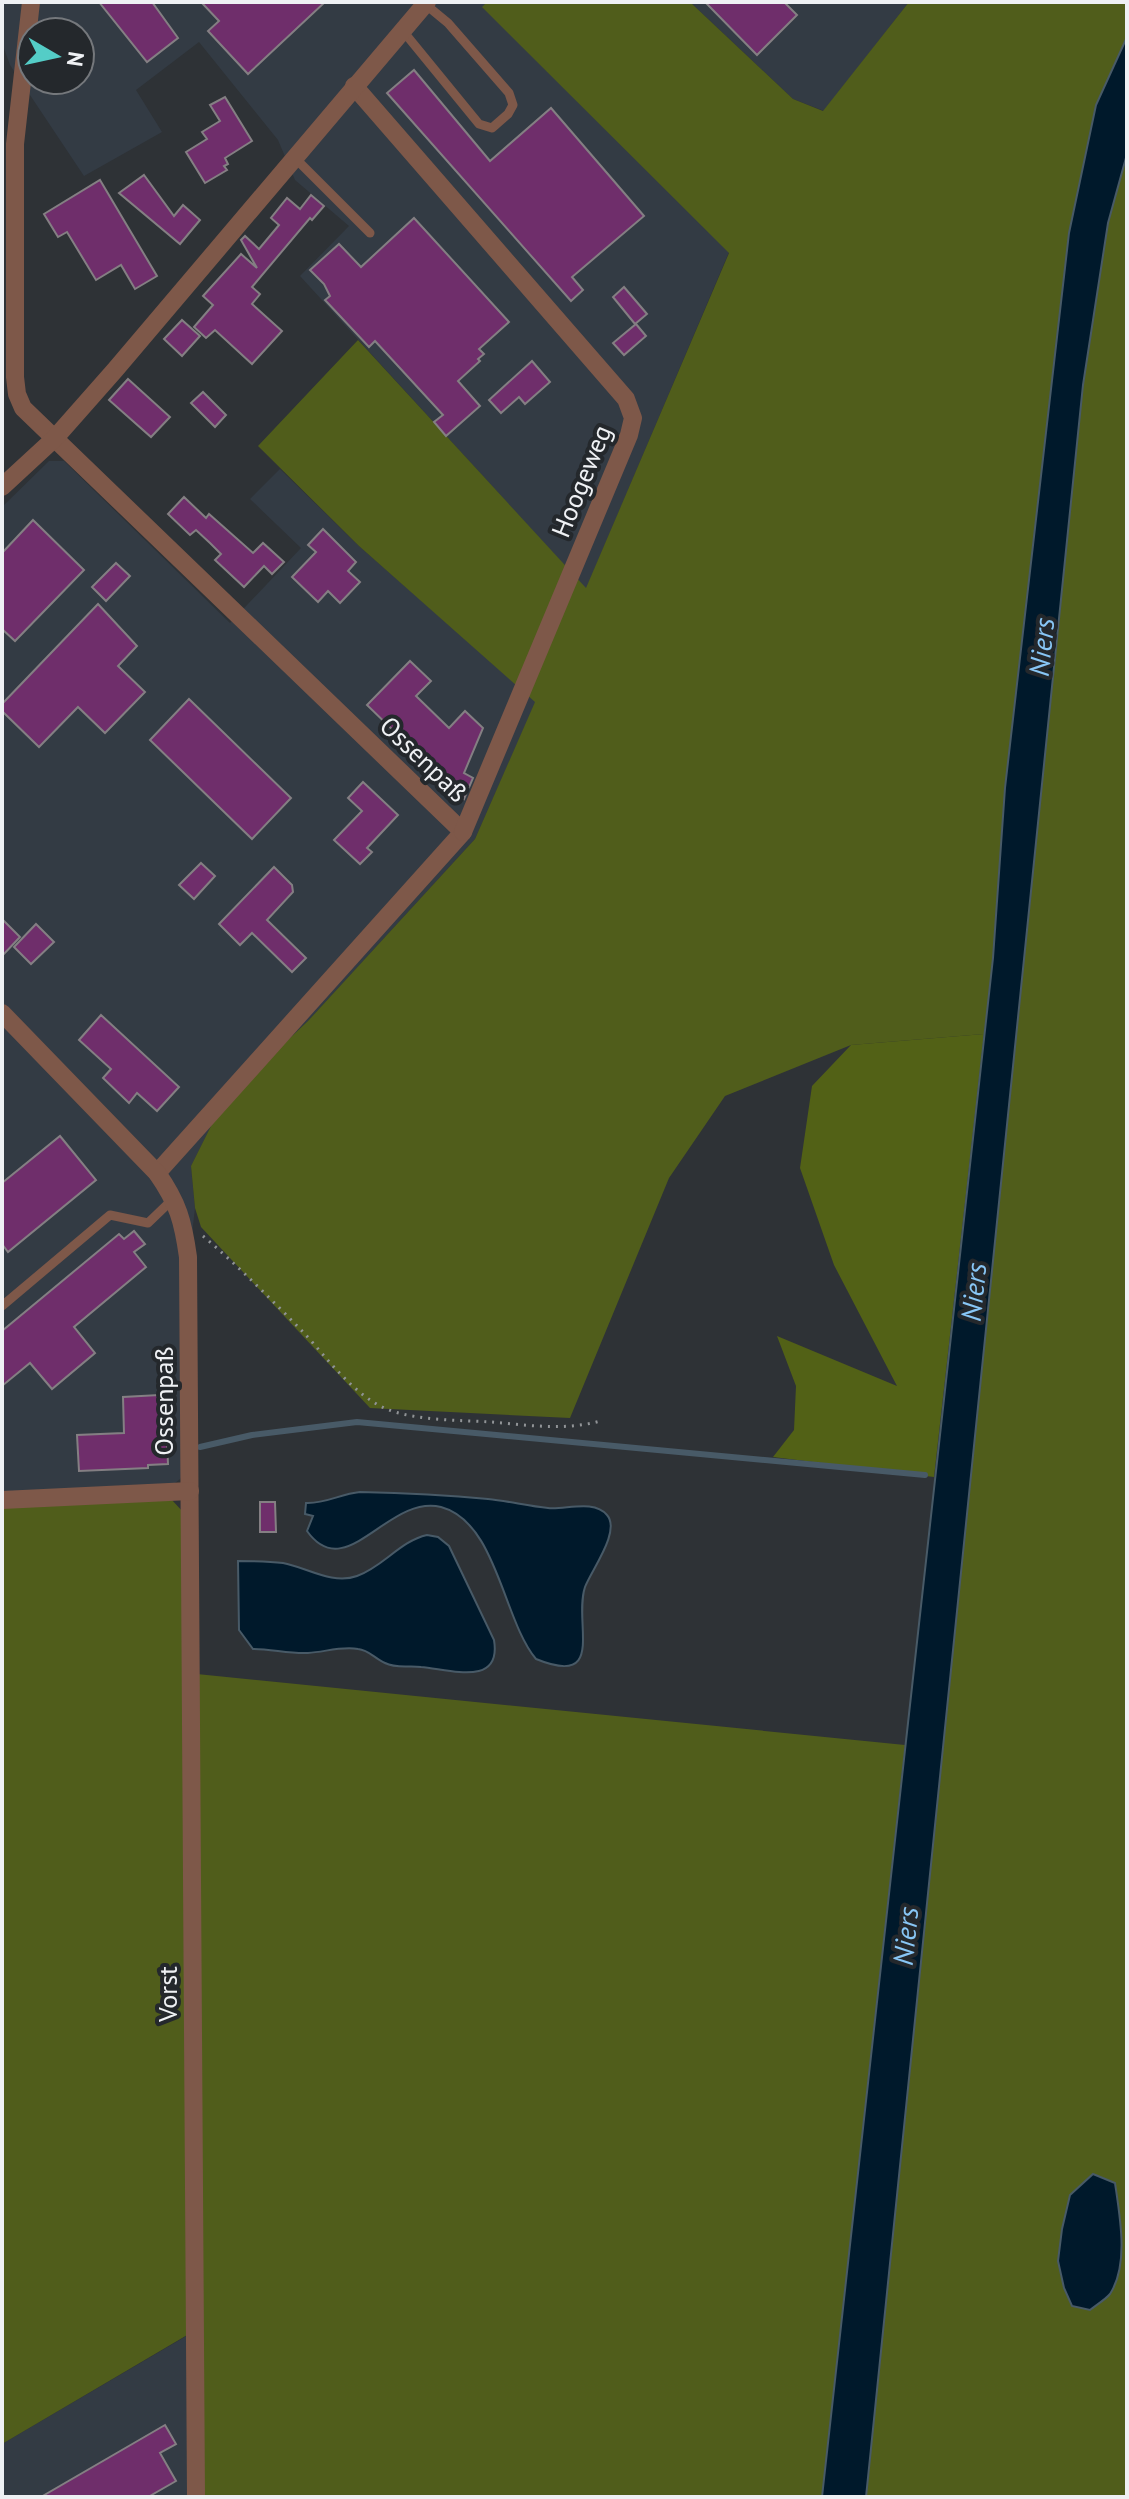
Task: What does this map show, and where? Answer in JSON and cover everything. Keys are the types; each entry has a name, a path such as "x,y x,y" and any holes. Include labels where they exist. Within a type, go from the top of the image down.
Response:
{"street":[{"name":"Ossenpaß","path":"31,2 15,144 15,377 23,408 463,832 157,1173"},
{"path":"2,487 55,438 426,3"},
{"name":"Hoogeweg","path":"354,86 626,399 633,418 629,435 463,832"},
{"name":"Ossenpaß","path":"2,1013 157,1173 174,1198 182,1220 188,1257 190,1491"},
{"path":"2,1500 190,1491"},
{"name":"Vorst","path":"190,1491 196,2497"}],"lane":[{"path":"403,31 479,124 492,128 508,114 513,105 509,93 448,23 426,3"},
{"path":"294,157 370,233"},
{"path":"2,1306 110,1215 148,1223 174,1198"}],"path":[{"path":"182,1220 286,1314 354,1385 380,1406 404,1414 522,1425 565,1427 600,1421"}],"shaded area":[{"path":"2,2 487,2 483,7 729,252 586,589 300,276 349,226 295,180 278,140 199,42 136,90 162,132 84,176 31,96 96,96 96,16 16,16 16,74 2,43"},
{"path":"690,2 909,2 824,111 793,99"},
{"path":"49,461 64,461 230,623 301,548 250,499 280,469 359,546 536,701 475,839 308,1021 224,1100 191,1166 195,1208 183,1314 184,1471 180,1479 175,1483 2,1494 2,507"},
{"path":"195,2331 196,2497 2,2497 2,2444"}],"green space":[{"path":"487,2 690,2 793,99 823,111 909,2 1127,2 1127,36 1096,105 984,1034 851,1045 725,1096 669,1178 570,1418 370,1408 201,1227 195,1208 191,1166 224,1100 308,1021 475,839 535,702 359,546 258,446 358,340 586,588 729,253 482,7"},
{"path":"1127,154 1127,2497 866,2497 1083,385 1108,223"},
{"path":"984,1034 934,1477 773,1457 794,1430 796,1386 777,1336 897,1386 834,1265 800,1168 812,1086 851,1045"},
{"path":"171,1499 184,1513 187,1673 905,1745 822,2497 196,2497 194,2331 2,2444 2,1505"}],"water":[{"name":"Niers","path":"1127,37 1127,154 1108,223 1083,385 866,2497 822,2497 993,958 1005,788 1069,233 1096,105"},
{"path":"360,1492 456,1496 548,1508 587,1506 601,1510 607,1515 610,1530 604,1550 585,1587 580,1658 572,1665 558,1666 536,1659 515,1621 487,1551 460,1516 441,1507 422,1507 403,1513 353,1544 337,1549 322,1545 307,1531 313,1516 305,1514 306,1503"},
{"path":"427,1535 438,1537 449,1546 494,1640 490,1665 482,1670 458,1672 394,1666 352,1648 301,1653 253,1649 239,1630 238,1561 283,1563 329,1577 348,1578 366,1572 408,1543"},
{"path":"1093,2174 1115,2183 1121,2225 1121,2255 1120,2269 1110,2294 1090,2310 1072,2306 1058,2261 1070,2195"}],"building":[{"path":"99,2 152,2 178,38 147,62"},
{"path":"201,2 325,2 248,74 208,31 219,21"},
{"path":"705,2 784,2 797,15 757,55"},
{"path":"414,70 490,161 551,108 644,216 572,277 583,290 571,301 387,93"},
{"path":"225,97 252,141 225,158 227,170 205,183 186,152 207,139 202,132 220,121 210,105"},
{"path":"144,175 174,216 183,205 200,220 180,244 119,193"},
{"path":"100,180 157,276 135,289 121,265 96,280 67,232 58,237 44,214"},
{"path":"311,195 324,206 312,220 310,218 252,287 260,294 252,304 282,331 252,364 215,330 206,338 194,327 213,305 203,296 241,254 257,268 241,240 245,236 259,249 279,225 271,218 287,198 300,209"},
{"path":"414,218 509,322 479,349 484,354 478,359 480,361 458,381 480,406 446,436 434,422 443,415 375,341 369,347 325,300 330,296 324,284 310,270 339,244 361,267"},
{"path":"624,287 647,314 635,324 613,297"},
{"path":"182,320 200,336 182,356 164,339"},
{"path":"636,324 646,336 624,355 613,343"},
{"path":"532,361 550,382 525,404 519,397 501,413 489,400"},
{"path":"128,379 170,417 151,437 109,400"},
{"path":"203,392 226,415 215,427 191,403"},
{"path":"184,497 206,518 209,514 253,553 263,543 284,562 272,574 264,566 244,587 215,560 221,554 210,543 196,530 190,535 168,514"},
{"path":"33,520 84,570 15,641 2,629 2,553"},
{"path":"323,529 356,562 348,571 360,582 340,603 328,591 318,602 292,577 316,552 308,545"},
{"path":"116,563 130,576 106,601 92,587"},
{"path":"98,604 137,646 118,666 145,692 105,733 78,707 39,747 2,711 2,704"},
{"path":"410,661 431,681 416,696 449,728 465,711 483,728 464,773 473,778 464,799 367,705"},
{"path":"189,699 291,798 252,839 150,740"},
{"path":"363,782 398,815 367,848 372,852 360,864 334,840 362,811 348,798"},
{"path":"201,863 215,876 194,899 179,885"},
{"path":"274,867 292,885 293,892 267,920 306,958 292,972 252,933 240,945 219,924"},
{"path":"2,919 20,937 2,956"},
{"path":"36,924 54,942 31,964 14,947"},
{"path":"101,1015 179,1087 157,1111 137,1093 129,1103 103,1078 111,1069 79,1040"},
{"path":"60,1136 96,1180 8,1252 2,1244 2,1183"},
{"path":"134,1231 145,1244 134,1252 146,1267 74,1327 95,1353 52,1389 30,1363 2,1386 2,1331 119,1234 124,1239"},
{"path":"159,1395 161,1444 167,1443 168,1464 148,1465 148,1468 79,1471 77,1435 124,1433 123,1397"},
{"path":"260,1502 275,1502 276,1532 260,1532"},
{"path":"165,2425 176,2444 160,2453 176,2481 148,2497 41,2497"}],"waterway":[{"path":"200,1447 252,1435 357,1422 925,1475"}]}
